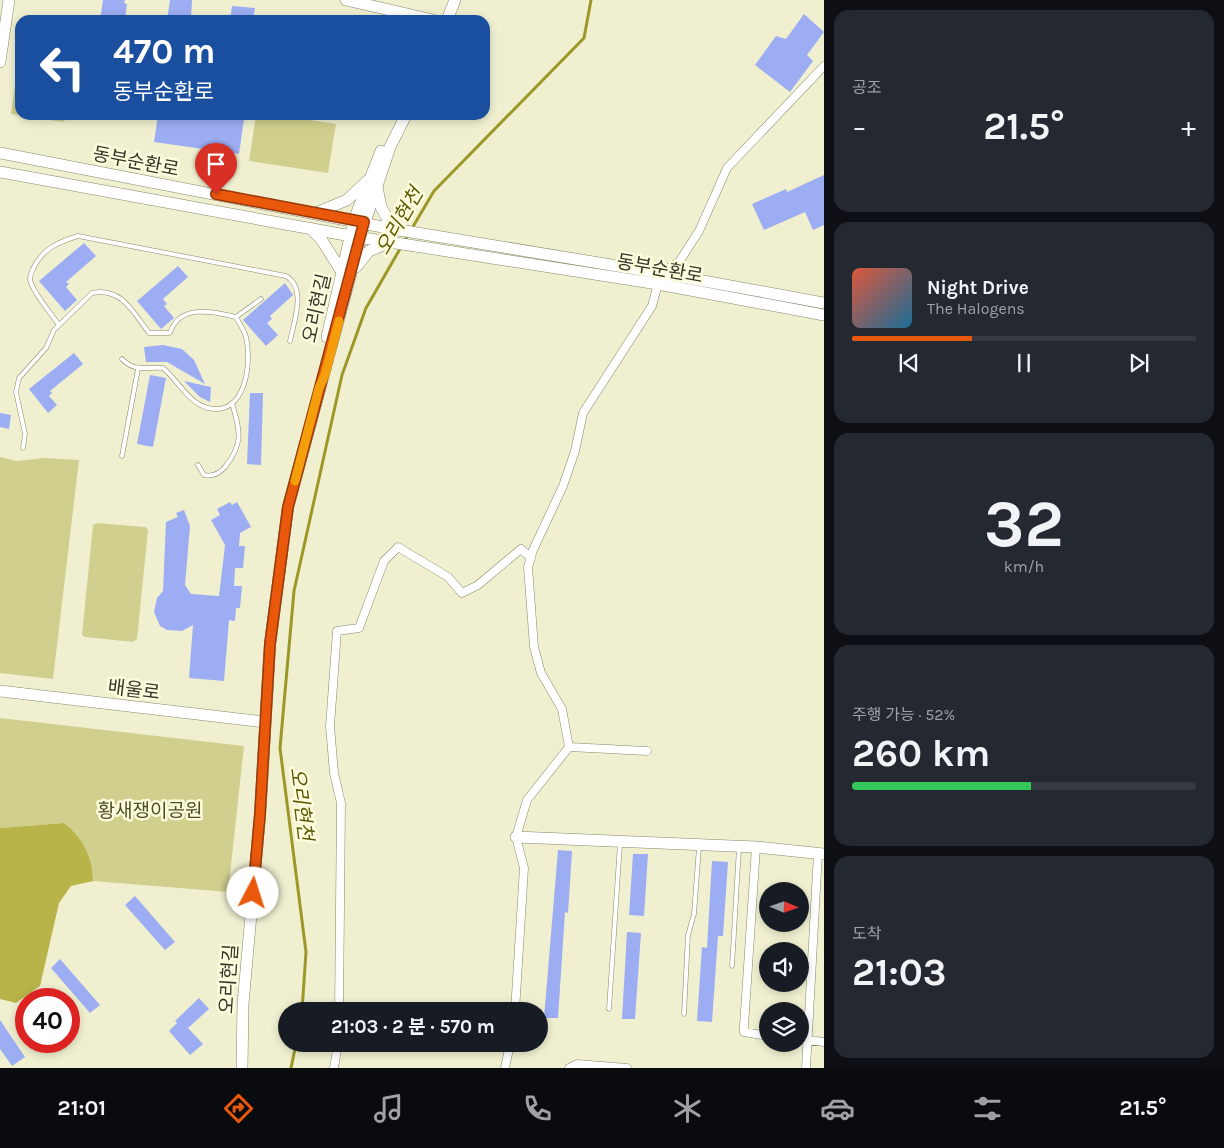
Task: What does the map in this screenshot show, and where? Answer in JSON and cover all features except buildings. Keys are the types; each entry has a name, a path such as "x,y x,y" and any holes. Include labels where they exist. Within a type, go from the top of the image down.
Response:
{"street":[{"path":"0,62 8,0"},
{"path":"346,0 411,15"},
{"path":"449,15 455,0"},
{"path":"516,1002 524,868 516,837 527,800 569,747 562,709 541,674 534,648 528,567 564,486 575,451 583,413 652,306 659,279 680,262 699,231 727,168 824,66"},
{"path":"359,221 395,120"},
{"path":"313,213 328,209 347,200 374,180 404,120"},
{"name":"동부순환로","path":"0,153 492,246 659,279 824,315"},
{"name":"동부순환로","path":"0,172 356,237 490,259 659,279 824,303"},
{"path":"374,180 378,198 386,218 393,228"},
{"name":"오리현길","path":"242,1068 243,1004 260,814 270,644 288,507 359,221"},
{"path":"310,228 348,271 369,251 390,242"},
{"path":"339,1002 341,803 334,773 330,726 337,631 358,628 384,561 398,547 448,577 462,592 478,585 521,549 531,558"},
{"name":"배울로","path":"0,691 264,722"},
{"path":"569,747 647,751"},
{"path":"516,837 739,846 821,853 807,1002"},
{"path":"756,847 744,1032 759,1034"},
{"path":"809,1040 824,1042"},
{"path":"337,1067 338,1052"},
{"path":"505,1068 508,1052"},
{"path":"804,1052 806,1068"},
{"path":"569,1068 577,1064 627,1068"}],"lane":[{"path":"59,325 30,282 31,273 37,259 46,250 61,241 78,236 286,276 291,279 298,291 290,341"},
{"path":"24,448 25,434 16,392 19,378 46,348 59,325 92,293 101,291 112,292 123,300 150,332 170,334 172,326 182,316 191,312 211,312 236,317 261,299"},
{"path":"122,359 129,366 138,369 163,368 174,377 191,399 206,407 218,409 232,403 242,392 248,371 246,336 236,317"},
{"path":"122,456 138,369"},
{"path":"198,465 204,475 211,476 220,472 235,454 239,442 239,427 232,403"},
{"path":"609,1009 614,915 618,910 620,841"},
{"path":"684,1014 688,935 694,914 699,844"},
{"path":"732,966 739,846"}],"green space":[{"path":"15,84 15,115 11,114"},
{"path":"255,120 311,120 336,124 328,173 249,161"},
{"path":"0,457 16,461 44,458 79,460 53,679 0,673"},
{"path":"97,523 145,527 148,530 137,639 133,642 85,637 82,635 93,525"},
{"name":"황새쟁이공원","path":"0,718 244,746 228,892 93,881 93,872 86,849 77,835 64,823 0,828"}],"shaded area":[{"path":"64,823 82,842 89,856 93,872 93,881 71,886 59,903 40,986 37,988 15,988 15,1003 0,999 0,828"}],"waterway":[{"name":"오리현천","path":"411,230 434,191 584,38 591,0"},
{"name":"오리현천","path":"303,1002 306,952 280,748 294,591 342,375 366,308 408,235"},
{"name":"오리현천","path":"291,1068 294,1052"}],"slow traffic":[{"path":"295,481 319,388 325,375 339,321"}],"route":[{"path":"216,194 364,222 325,375 319,388 288,507 270,644 260,814 253,893"}]}
